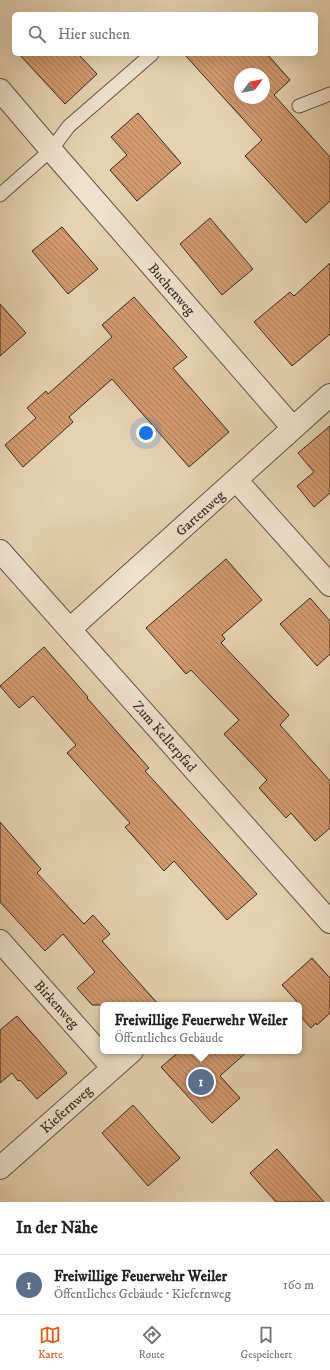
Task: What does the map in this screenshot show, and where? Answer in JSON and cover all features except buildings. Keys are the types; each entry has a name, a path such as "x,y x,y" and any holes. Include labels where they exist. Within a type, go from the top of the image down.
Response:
{"street":[{"name":"Buchenweg","path":"0,90 293,428"},
{"name":"Gartenweg","path":"70,629 330,396"},
{"path":"236,480 330,585"},
{"name":"Zum Kellerpfad","path":"0,551 330,922"},
{"name":"Birkenweg","path":"0,941 100,1053"},
{"name":"Birkenweg","path":"101,1054 113,1068"},
{"name":"Kiefernweg","path":"0,1168 129,1054"}],"lane":[{"path":"0,195 51,150 69,126 150,56"},
{"path":"299,106 330,94"}],"place":[{"name":"Freiwillige Feuerwehr Weiler","path":"201,1082"}]}
